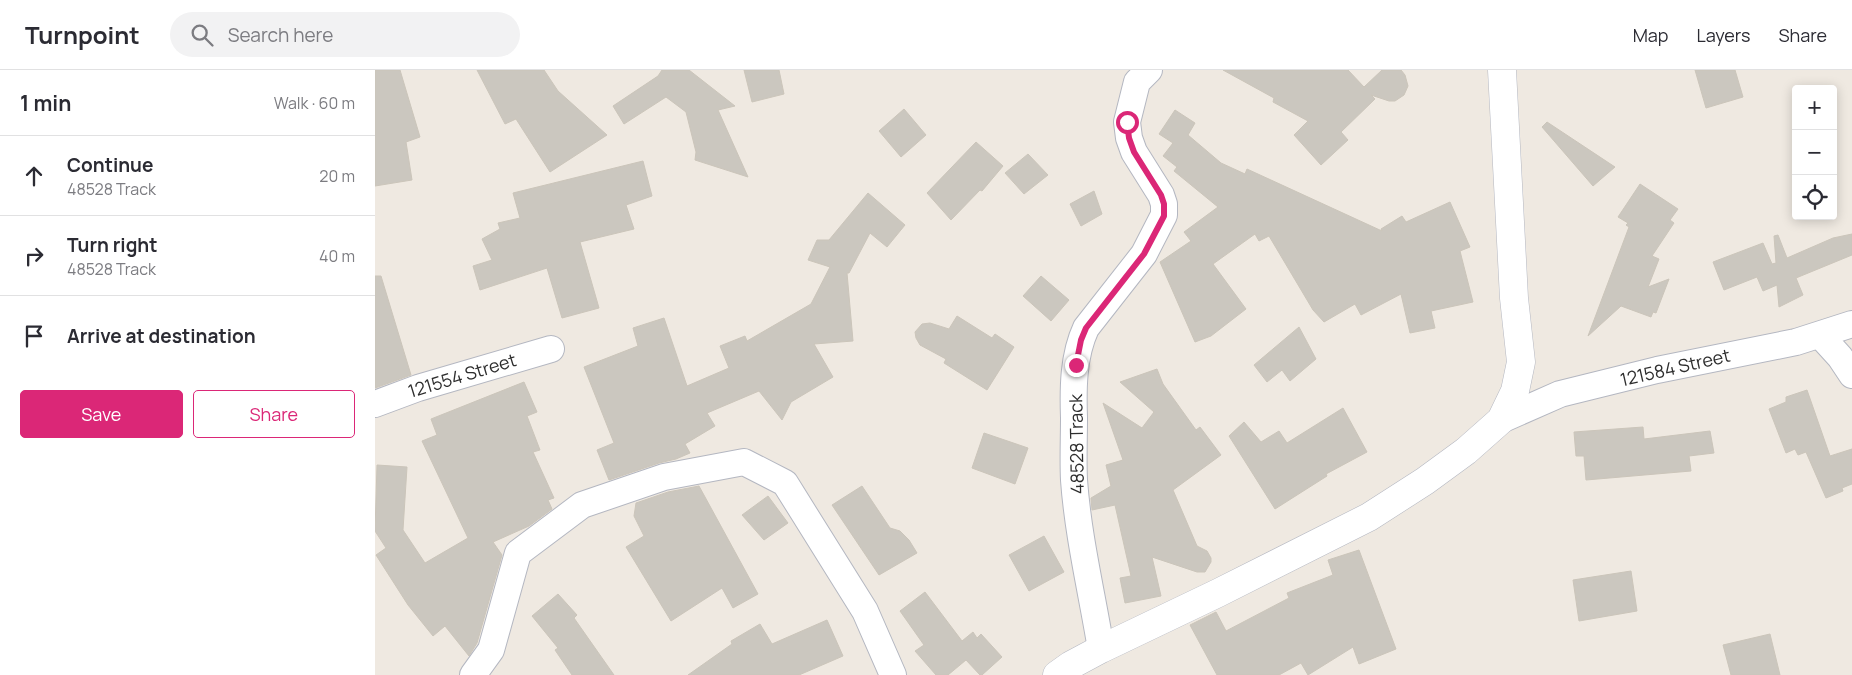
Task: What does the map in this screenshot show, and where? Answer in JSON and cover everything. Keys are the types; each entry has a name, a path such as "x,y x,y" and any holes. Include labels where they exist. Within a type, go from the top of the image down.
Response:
{"street":[{"name":"48528 Track","path":"1101,649 1074,480 1073,406 1076,365 1081,340 1086,328 1144,254 1164,216 1164,204 1161,195 1134,152 1129,138 1127,122 1137,82 1149,70"},
{"path":"1057,675 1101,649 1219,594 1369,517 1432,476 1501,420 1515,391 1521,362 1513,298 1502,70"},
{"name":"121584 Street","path":"1501,420 1560,394 1657,370 1797,342 1852,324"},
{"path":"1820,335 1840,357 1852,375"},
{"name":"121554 Street","path":"375,404 418,388 551,349"},
{"path":"473,675 491,650 518,553 582,505 664,477 744,462 785,483 865,611 893,675"}],"building":[{"path":"375,70 400,70 420,137 406,142 412,180 375,186"},
{"path":"477,70 544,70 558,91 607,135 550,172 516,119 505,124"},
{"path":"662,70 689,70 735,106 718,110 748,177 695,160 696,152 686,112 666,97 624,124 613,106 658,76"},
{"path":"744,70 779,70 784,94 752,102"},
{"path":"1223,70 1348,70 1364,87 1382,70 1401,70 1405,75 1408,86 1404,95 1395,101 1371,95 1375,99 1341,132 1348,140 1321,165 1294,135 1308,121 1273,102 1274,98"},
{"path":"1695,70 1735,70 1743,97 1706,108"},
{"path":"904,109 926,135 901,157 879,131"},
{"path":"1175,110 1195,123 1188,135 1221,163 1245,174 1247,169 1382,231 1381,229 1402,216 1406,222 1450,202 1470,247 1460,251 1473,302 1431,311 1435,328 1410,333 1401,294 1361,315 1355,304 1324,322 1313,310 1269,236 1259,241 1255,234 1213,264 1246,309 1211,336 1195,342 1160,262 1191,241 1184,232 1218,207 1174,171 1177,167 1163,156 1173,143 1159,134"},
{"path":"1547,122 1615,167 1593,186 1542,127"},
{"path":"976,142 1003,166 982,191 980,190 951,220 927,193"},
{"path":"1028,154 1048,175 1024,194 1005,173"},
{"path":"643,161 652,196 626,205 634,229 580,242 599,308 562,318 547,268 480,290 473,266 492,260 482,239 500,229 498,223 520,218 513,193"},
{"path":"1640,184 1678,209 1670,220 1674,223 1652,256 1659,259 1648,287 1669,279 1656,313 1653,312 1651,317 1621,306 1588,336 1629,227 1626,225 1628,223 1618,217"},
{"path":"1094,191 1102,214 1081,226 1070,204"},
{"path":"868,193 905,225 887,247 870,233 849,273 847,273 853,341 814,344 833,377 791,402 782,420 759,391 707,413 715,426 685,444 690,453 609,480 597,450 614,443 584,367 638,346 633,328 664,318 687,386 729,368 720,346 745,336 747,341 811,304 830,267 808,260 817,240 829,240"},
{"path":"1852,234 1852,255 1796,278 1803,295 1779,307 1777,285 1763,291 1757,277 1724,290 1713,262 1763,243 1772,264 1776,263 1774,236 1778,235 1787,258 1833,238"},
{"path":"375,276 381,276 411,375 375,388"},
{"path":"1041,276 1069,300 1051,321 1023,296"},
{"path":"957,316 992,338 995,334 1014,347 987,390 944,363 946,359 920,345 916,338 915,332 922,324 930,323 949,329"},
{"path":"1299,327 1316,359 1290,381 1282,370 1267,382 1254,365"},
{"path":"1157,369 1163,384 1196,430 1200,427 1221,455 1173,490 1197,546 1207,551 1211,562 1205,572 1197,572 1152,557 1161,596 1125,603 1120,578 1131,576 1115,505 1092,510 1091,498 1111,486 1106,465 1123,460 1103,403 1142,428 1154,412 1120,382"},
{"path":"524,382 537,412 527,416 540,450 533,452 554,498 548,500 552,509 529,526 493,542 502,555 477,643 469,656 445,626 433,636 408,605 376,555 386,548 375,531 377,465 407,467 403,530 425,563 468,538 422,441 437,435 431,419"},
{"path":"1807,390 1830,456 1852,449 1852,484 1842,488 1843,491 1826,498 1806,452 1798,455 1795,449 1786,453 1769,409 1786,402 1786,397"},
{"path":"1343,408 1367,452 1326,474 1327,476 1275,509 1229,436 1244,422 1261,442 1279,431 1287,443"},
{"path":"1643,427 1644,439 1710,431 1714,453 1689,456 1691,471 1586,480 1584,456 1576,456 1574,432"},
{"path":"984,433 1028,448 1015,484 972,468"},
{"path":"699,486 758,594 733,608 722,588 671,621 626,547 644,536 634,516 636,503 668,492"},
{"path":"862,486 890,528 900,531 909,540 917,553 879,575 832,505"},
{"path":"768,496 788,523 764,540 742,515"},
{"path":"1044,536 1064,572 1029,591 1009,555"},
{"path":"1359,550 1396,649 1359,664 1353,647 1308,675 1301,663 1279,675 1217,675 1190,625 1216,612 1226,631 1289,598 1287,593 1333,575 1328,560"},
{"path":"1631,571 1637,611 1579,621 1573,580"},
{"path":"925,592 962,641 973,632 977,638 981,634 1002,657 982,675 966,660 948,675 936,675 915,651 924,645 900,611"},
{"path":"558,594 577,615 574,618 614,675 572,675 555,650 558,648 532,616"},
{"path":"827,620 843,656 799,675 688,675 732,644 731,641 760,624 772,644"},
{"path":"1770,634 1780,675 1731,675 1723,645"}],"route":[{"path":"1076,365 1081,340 1086,328 1144,254 1164,216 1164,204 1161,195 1134,152 1129,138 1127,122"}]}
